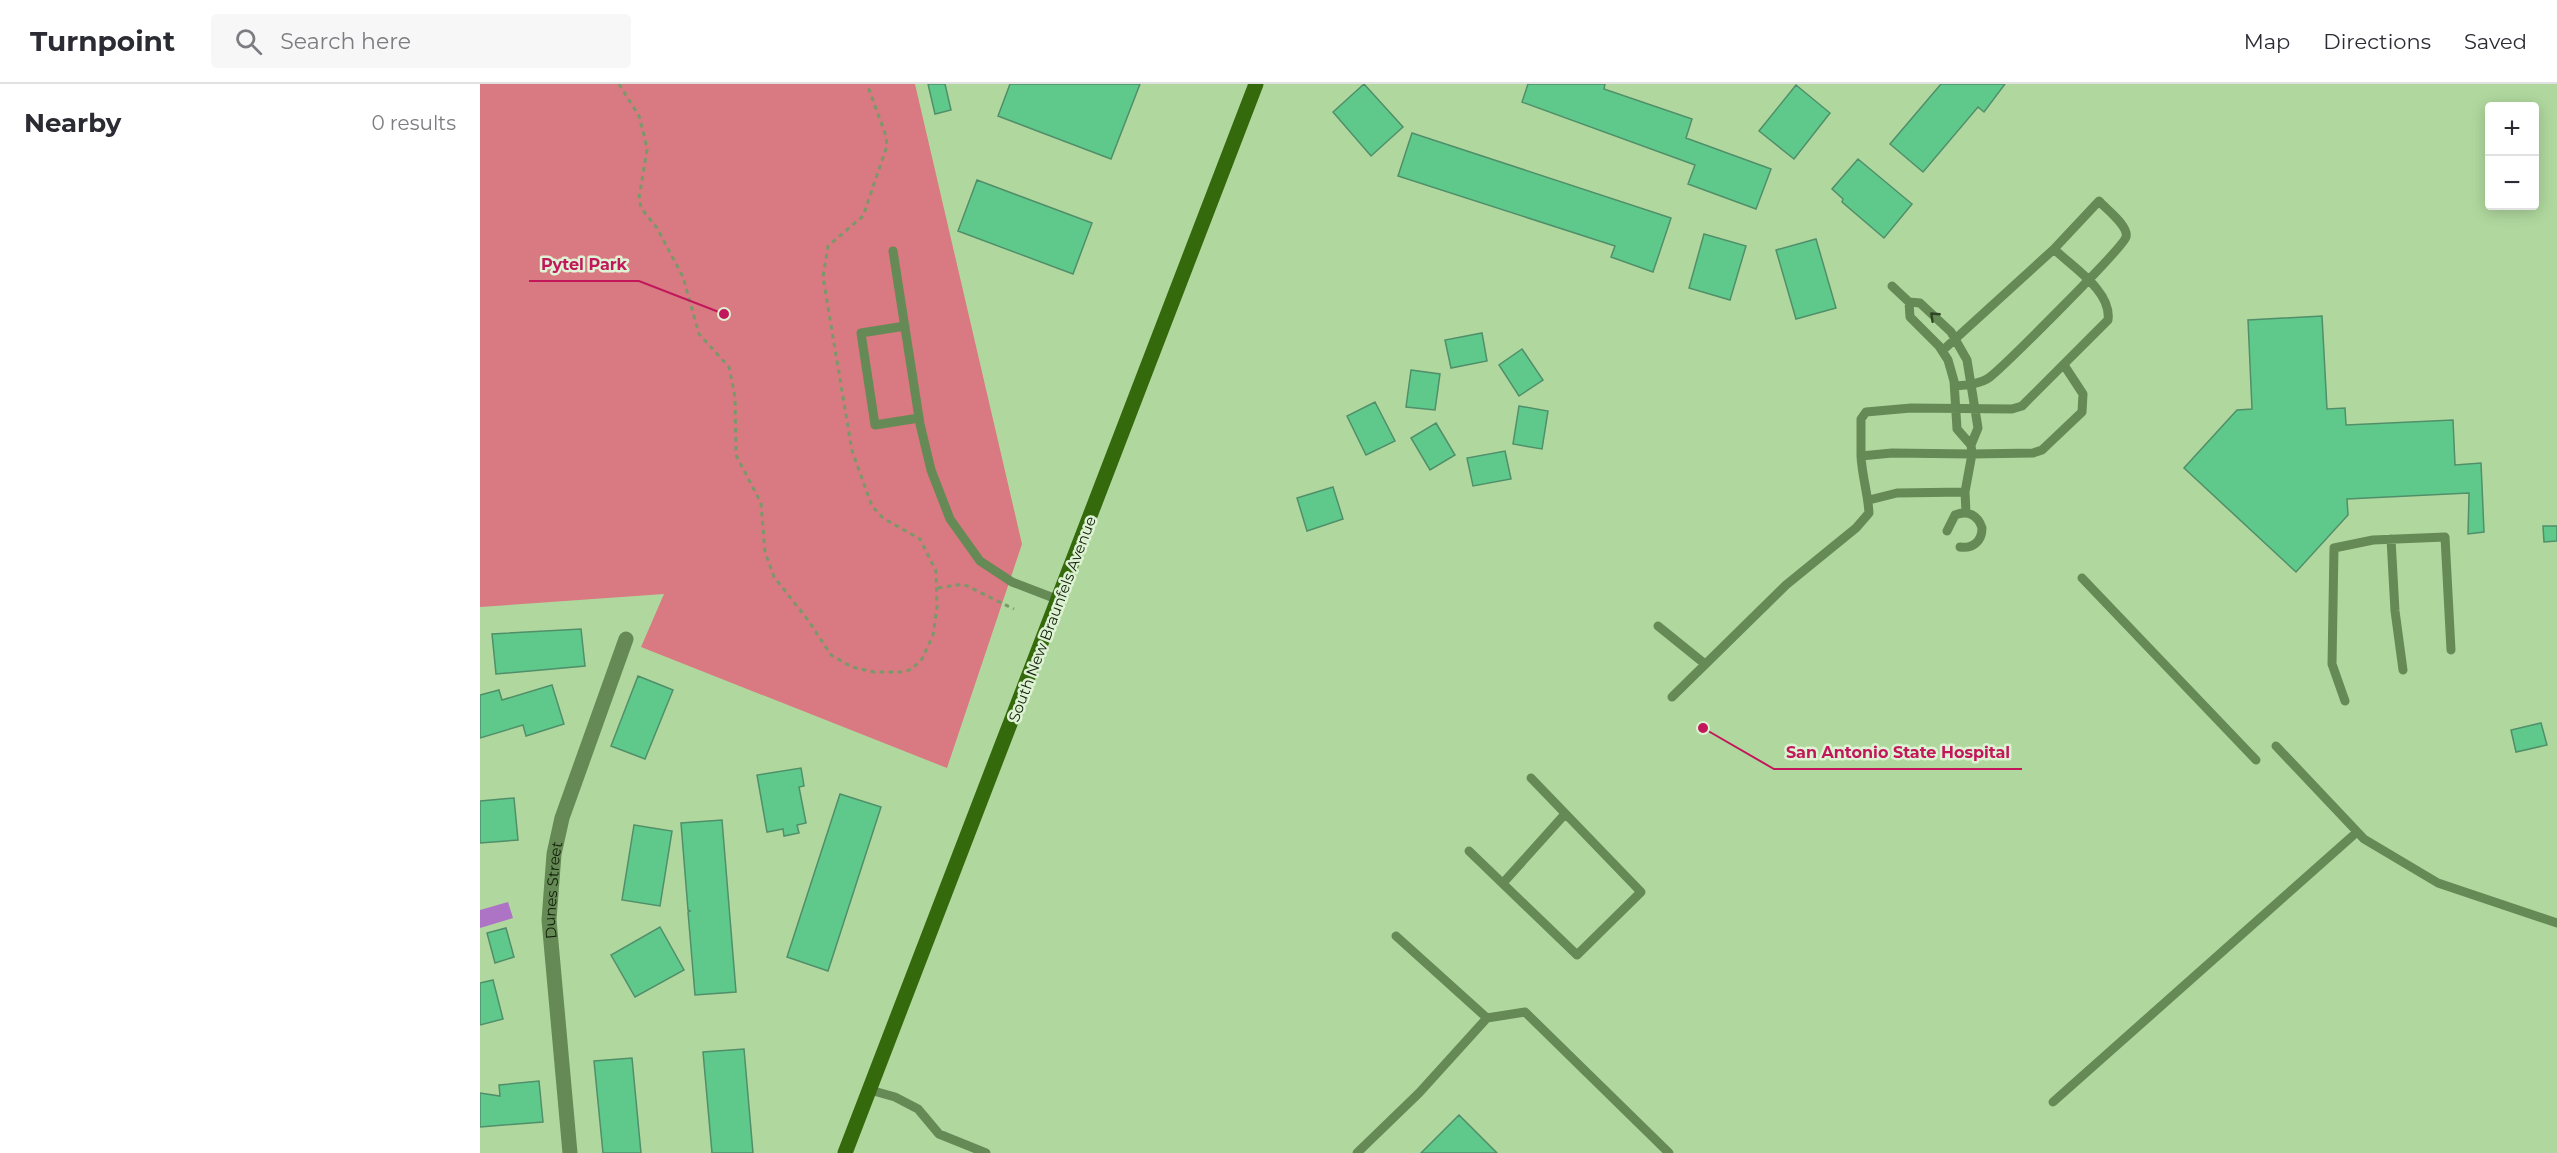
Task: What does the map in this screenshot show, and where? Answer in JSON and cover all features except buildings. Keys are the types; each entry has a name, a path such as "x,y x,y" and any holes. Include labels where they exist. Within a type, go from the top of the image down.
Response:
{"main road":[{"name":"South New Braunfels Avenue","path":"845,1153 1256,84"}],"street":[{"name":"Dunes Street","path":"570,1153 549,920 554,854 562,818 626,639"}],"lane":[{"path":"1942,351 1957,340 2054,249 2099,201 2125,229 2126,236 2087,280 1989,378 1972,384 1955,386"},
{"path":"1672,697 1786,585 1856,528 1869,513 1869,500 1863,484 1861,456 1861,419 1866,412 1956,408 2012,409 2022,406 2108,320 2105,298 2054,249"},
{"path":"893,251 919,418 931,470 950,519 980,561 1012,582 1059,600"},
{"path":"1892,286 1909,302 1920,303 1957,340 1967,360 1978,428 1965,492 1966,512"},
{"path":"1909,302 1910,317 1948,360 1955,386 1957,429 1972,449"},
{"path":"905,326 861,333 864,356 875,425 919,418"},
{"path":"1861,456 1972,449 2032,453 2052,443 2082,412 2083,394 2064,365"},
{"path":"1869,500 1897,493 1965,492"},
{"path":"1947,531 1951,519 1966,512"},
{"path":"1960,547 1976,544 1982,534 1981,522 1966,512"},
{"path":"2345,701 2332,664 2334,548 2391,539 2445,537 2451,650"},
{"path":"2391,539 2395,611 2403,670"},
{"path":"2082,578 2256,760"},
{"path":"1658,626 1704,664"},
{"path":"2276,746 2364,839 2438,883 2557,923"},
{"path":"1469,851 1577,955 1641,892 1531,778"},
{"path":"1503,883 1565,813"},
{"path":"2053,1102 2357,832"},
{"path":"1396,936 1487,1018"},
{"path":"1357,1153 1419,1093 1487,1018 1525,1011 1669,1153"},
{"path":"870,1090 895,1097 918,1109 939,1134 986,1153"}],"path":[{"path":"619,84 639,116 647,150 639,198 641,208 657,228 683,277 699,334 729,367 735,397 736,455 761,502 767,564 831,655 852,667"},
{"path":"938,588 963,584 1014,609"}],"shaded area":[{"path":"480,84 915,84 1022,544 947,768 641,647 664,594 480,607"},
{"path":"508,902 513,918 480,928 480,910"}],"place":[{"name":"Pytel Park","path":"724,314"},
{"name":"San Antonio State Hospital","path":"1703,728"}]}
